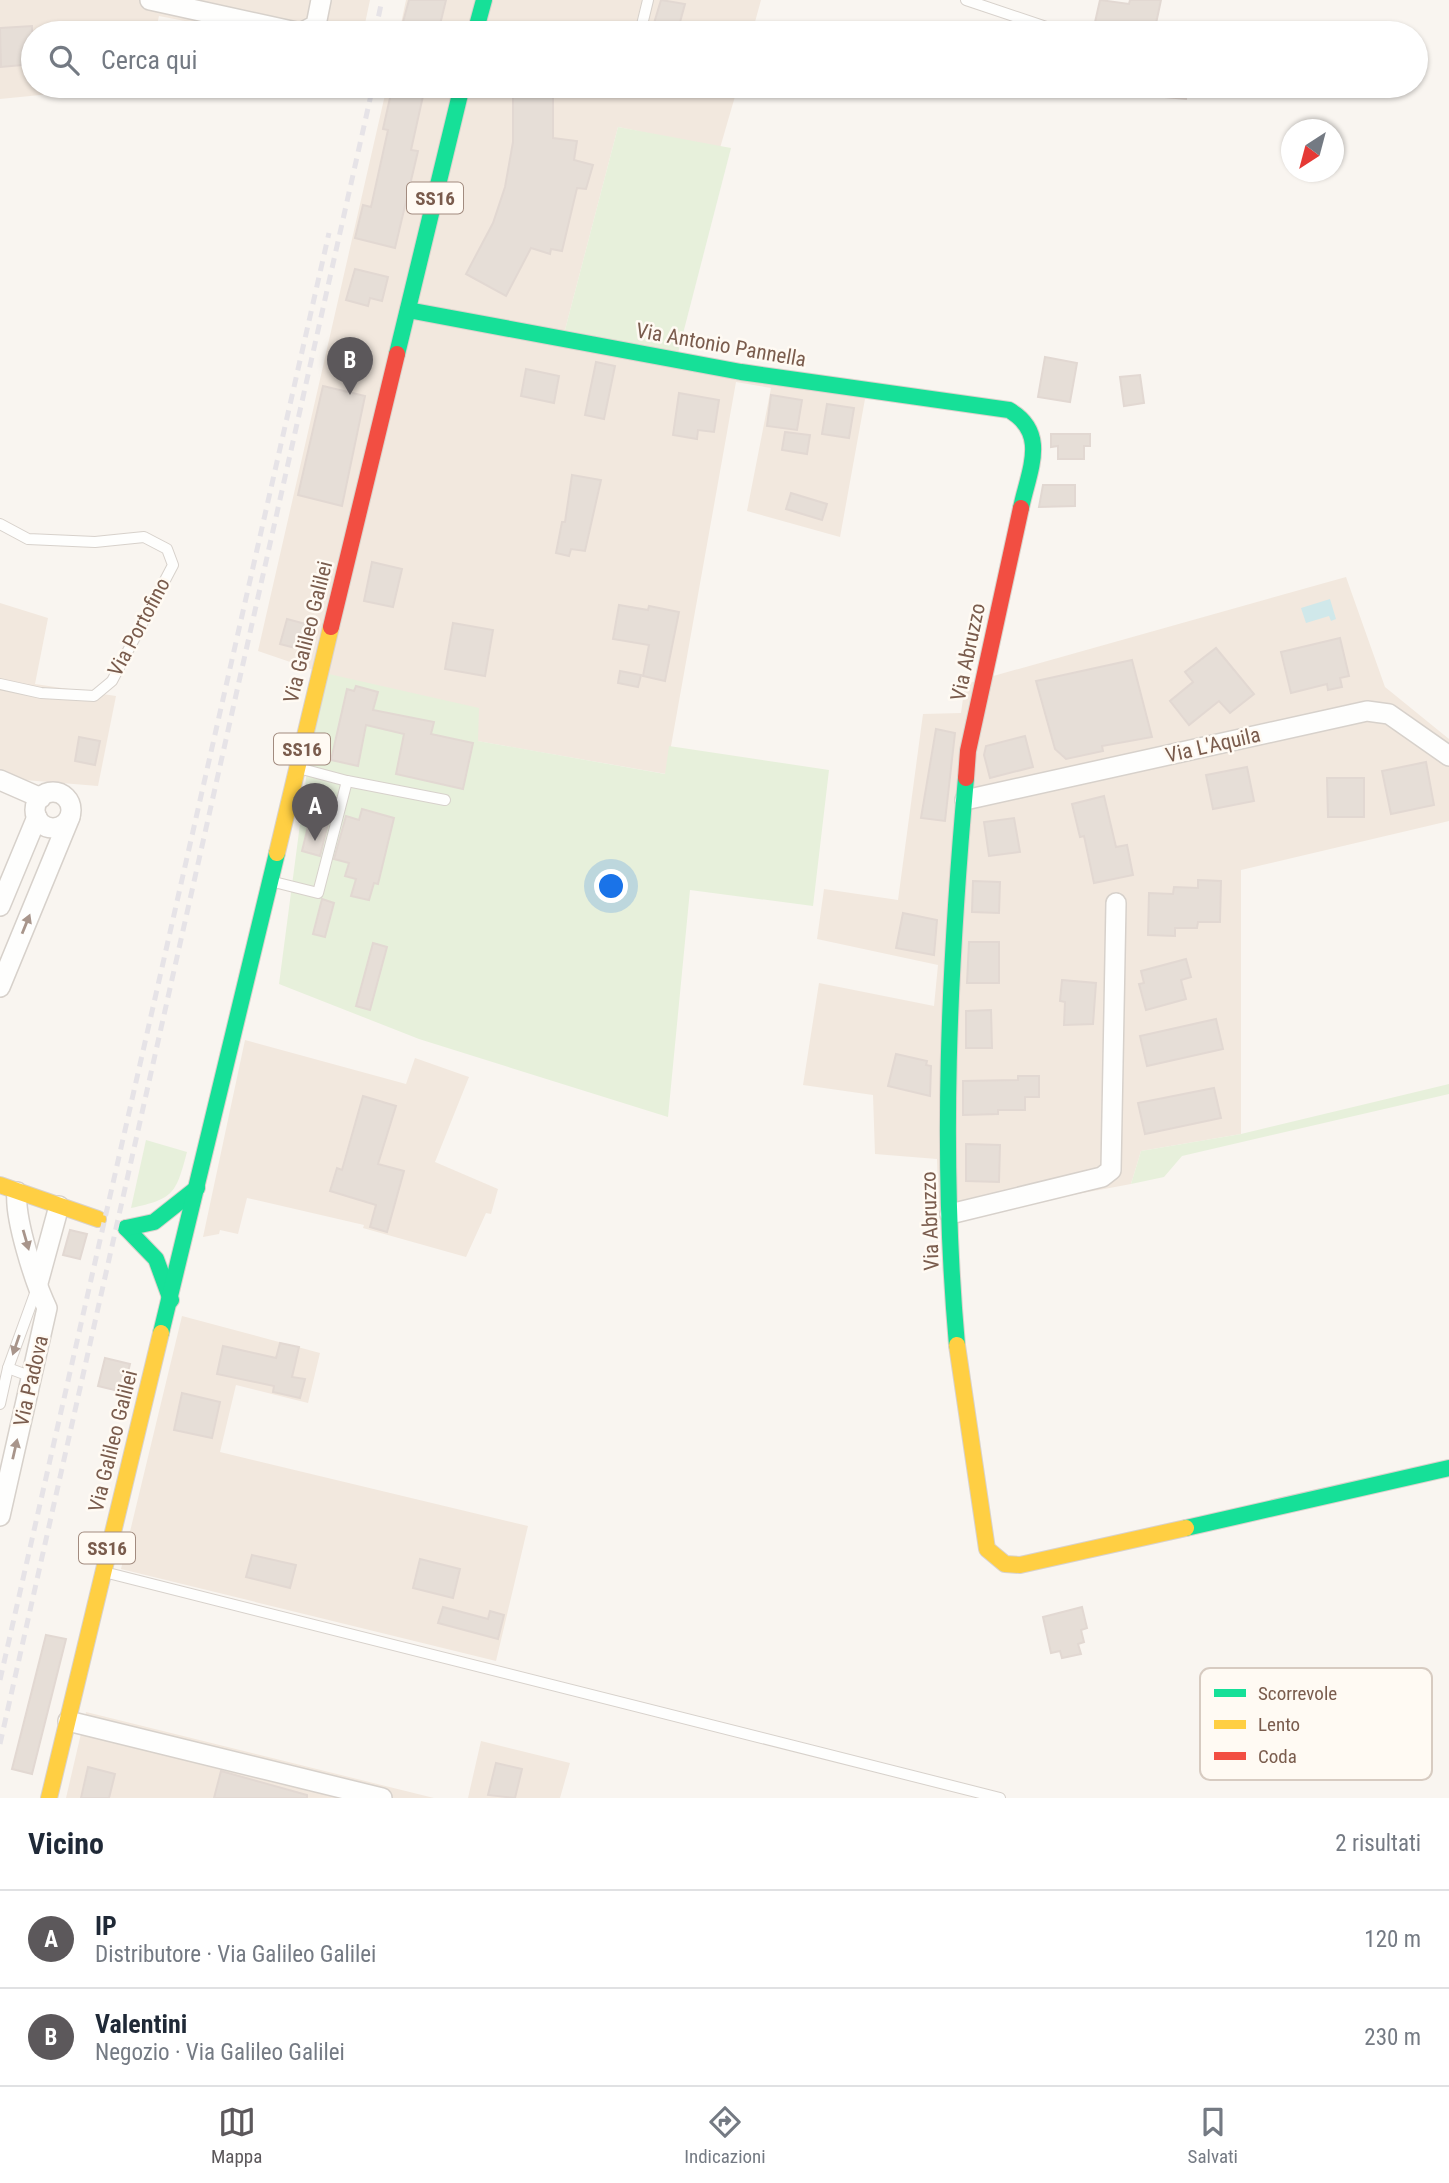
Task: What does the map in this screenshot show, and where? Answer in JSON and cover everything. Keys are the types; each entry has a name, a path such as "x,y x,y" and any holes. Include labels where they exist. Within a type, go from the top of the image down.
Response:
{"street":[{"path":"150,0 246,21"},
{"path":"317,21 321,0"},
{"path":"478,21 484,0"},
{"name":"Via Galileo Galilei","path":"197,1188 459,98"},
{"name":"Via Antonio Pannella","path":"408,310 741,372 1009,410 1026,420"},
{"name":"Via Abruzzo","path":"1026,420 1035,445 968,751 953,922 946,1103 957,1343 987,1549 1005,1564 1020,1565 1449,1468"},
{"name":"Via L'Aquila","path":"965,800 1367,711 1389,713 1449,756"},
{"path":"0,780 41,797 52,793 63,795 70,804 70,817 0,987"},
{"path":"0,905 37,817 36,807 41,797"},
{"path":"37,817 44,825 54,828 64,825 70,817"},
{"path":"950,1214 1102,1177 1111,1170 1114,1161 1116,902"},
{"path":"9,1188 98,1219"},
{"name":"Via Padova","path":"0,1516 47,1308 37,1288 9,1188"},
{"path":"171,1300 165,1271 147,1246 126,1228 154,1222 197,1188"},
{"name":"SS16","path":"171,1300 197,1188"},
{"name":"Via Padova","path":"37,1288 59,1206"},
{"path":"154,1222 183,1246"},
{"path":"147,1246 183,1246"},
{"name":"Via Galileo Galilei","path":"49,1798 102,1571 171,1300"},
{"path":"68,1721 382,1798"}],"lane":[{"path":"643,21 648,0"},
{"path":"966,0 1028,21"},
{"name":"Via Portofino","path":"0,524 28,539 95,542 144,537 167,549 173,565 112,681 93,696 41,693 0,684"},
{"path":"297,768 347,781 445,800"},
{"path":"270,881 318,893 347,781"},
{"path":"0,1404 8,1368 37,1288"},
{"path":"8,1368 32,1377"},
{"path":"102,1571 1000,1798"}],"shaded area":[{"path":"0,0 370,0 366,21 185,21 159,16 158,21 21,21 21,97 0,99"},
{"path":"406,0 761,0 755,21 402,21"},
{"path":"384,98 735,98 720,148 618,127 565,330 865,399 840,537 747,511 771,388 736,382 666,774 477,741 337,678 258,651"},
{"path":"1346,577 1385,687 1449,739 1449,821 1241,870 1241,1134 1141,1151 1131,1184 939,1220 937,1159 875,1154 873,1095 803,1085 819,983 934,1006 938,965 817,939 824,889 898,900 923,714 961,713 965,684"},
{"path":"0,603 48,618 35,684 116,696 98,786 0,778"},
{"path":"245,1040 406,1084 415,1058 469,1077 435,1162 498,1189 491,1214 486,1213 466,1257 363,1228 364,1225 247,1198 238,1234 220,1230 219,1234 203,1237"},
{"path":"182,1316 320,1353 308,1403 236,1385 220,1452 528,1526 496,1661 121,1569"},
{"path":"86,1712 434,1798 66,1798"},
{"path":"481,1741 570,1763 560,1798 468,1798"}],"green space":[{"path":"618,127 731,148 678,353 565,330"},
{"path":"320,672 479,708 478,741 665,774 669,746 829,770 813,906 690,890 668,1117 419,1039 279,984"},
{"path":"1449,1084 1449,1094 1182,1156 1164,1177 1131,1184 1141,1151 1241,1134"},
{"path":"146,1140 187,1152 180,1177 171,1192 156,1201 131,1208"}],"water":[{"path":"1330,599 1336,619 1331,621 1329,616 1306,623 1301,608"}],"building":[{"path":"409,0 446,0 441,21 403,21"},
{"path":"661,0 685,4 680,21 655,21"},
{"path":"1100,0 1129,4 1130,0 1161,0 1157,21 1095,21"},
{"path":"21,27 21,65 1,67 0,28"},
{"path":"390,98 423,98 411,150 418,151 395,248 355,238 363,205 371,207 388,130 383,129"},
{"path":"513,98 553,98 553,138 577,141 574,160 593,165 586,189 577,188 562,251 551,249 550,254 531,248 506,296 466,274 493,223 505,187 513,142"},
{"path":"355,269 388,277 382,301 370,298 368,306 346,300"},
{"path":"1045,357 1077,363 1070,402 1038,397"},
{"path":"596,362 615,366 604,419 585,415"},
{"path":"526,369 559,376 554,403 521,396"},
{"path":"1140,375 1144,403 1124,406 1120,377"},
{"path":"323,386 365,396 342,506 298,495"},
{"path":"679,393 719,400 714,432 698,430 697,439 673,435"},
{"path":"771,395 802,400 797,430 767,426"},
{"path":"827,404 854,408 849,438 822,434"},
{"path":"785,432 810,435 807,454 782,450"},
{"path":"1051,434 1090,434 1090,446 1084,446 1084,459 1058,459 1058,446 1051,447"},
{"path":"572,475 601,480 585,551 571,549 569,556 556,553 562,522 565,522"},
{"path":"1043,485 1075,485 1075,506 1039,507"},
{"path":"791,493 827,504 822,520 786,509"},
{"path":"372,562 402,569 393,607 364,601"},
{"path":"619,605 648,610 649,606 679,612 665,681 643,676 649,645 613,639"},
{"path":"287,619 313,626 307,651 280,644"},
{"path":"453,623 493,630 485,676 445,669"},
{"path":"1340,638 1349,676 1340,678 1342,687 1328,690 1327,684 1291,693 1281,652"},
{"path":"1216,648 1254,694 1230,713 1219,701 1189,725 1170,701 1193,682 1185,672"},
{"path":"1132,660 1152,737 1102,746 1103,751 1066,759 1055,749 1036,681"},
{"path":"620,671 641,675 638,687 618,683"},
{"path":"356,686 378,692 373,710 434,722 431,734 473,743 463,789 396,774 404,734 366,725 358,766 331,760 347,689 354,691"},
{"path":"936,729 955,733 945,821 921,818"},
{"path":"1025,736 1033,767 990,778 984,755 986,746"},
{"path":"79,737 100,741 95,765 75,761"},
{"path":"1426,762 1434,805 1391,814 1382,771"},
{"path":"1247,767 1254,801 1213,809 1206,775"},
{"path":"1327,778 1364,778 1364,817 1328,817"},
{"path":"1104,796 1116,847 1127,845 1133,875 1094,883 1084,836 1080,837 1072,804"},
{"path":"313,806 331,812 320,856 302,851"},
{"path":"362,809 394,818 378,884 374,883 369,900 351,896 356,879 345,876 349,863 334,859 346,816 359,820"},
{"path":"1014,818 1020,852 989,856 984,822"},
{"path":"1198,880 1221,881 1220,922 1198,922 1197,928 1175,928 1175,936 1148,935 1149,893 1173,894 1174,887 1198,888"},
{"path":"973,881 1000,882 999,913 972,912"},
{"path":"322,899 334,903 325,937 313,934"},
{"path":"903,913 937,920 934,955 896,948"},
{"path":"969,942 999,942 999,983 967,983"},
{"path":"373,943 387,947 370,1010 356,1006"},
{"path":"1186,959 1191,977 1181,980 1186,999 1146,1010 1139,984 1144,983 1141,971"},
{"path":"1062,980 1096,983 1093,1024 1064,1025 1065,1002 1060,1001"},
{"path":"991,1010 992,1048 966,1048 966,1011"},
{"path":"1216,1019 1223,1049 1147,1066 1140,1036"},
{"path":"896,1054 927,1061 926,1065 931,1066 930,1096 888,1086"},
{"path":"1018,1076 1039,1076 1039,1097 1025,1097 1025,1110 998,1110 998,1114 963,1115 963,1081 1018,1080"},
{"path":"1214,1088 1221,1118 1145,1134 1138,1103"},
{"path":"363,1096 396,1106 378,1164 404,1171 387,1232 370,1227 376,1205 330,1191 337,1168 342,1170"},
{"path":"966,1144 1000,1145 999,1182 966,1181"},
{"path":"70,1230 87,1234 80,1259 63,1255"},
{"path":"280,1343 299,1347 292,1377 305,1379 300,1398 273,1392 274,1386 217,1374 223,1346 276,1358"},
{"path":"105,1358 130,1364 123,1392 98,1386"},
{"path":"182,1393 220,1402 212,1438 174,1430"},
{"path":"252,1555 296,1565 290,1588 246,1577"},
{"path":"420,1559 460,1569 453,1598 413,1588"},
{"path":"443,1607 488,1619 490,1611 504,1615 498,1639 438,1623"},
{"path":"1082,1607 1087,1628 1081,1630 1084,1642 1078,1644 1081,1654 1062,1658 1060,1651 1051,1653 1043,1617"},
{"path":"46,1635 66,1639 32,1774 12,1769"},
{"path":"496,1763 522,1769 515,1798 488,1795"},
{"path":"88,1767 115,1774 109,1798 81,1798"},
{"path":"221,1771 307,1795 307,1798 214,1798"}],"railway":[{"path":"378,21 382,0"},
{"path":"0,1744 370,98"},
{"path":"0,1680 329,233"}],"traffic: fast":[{"path":"478,21 484,0"},
{"path":"397,354 459,98"},
{"path":"408,310 741,372 1009,410 1021,419 1029,430 1032,441 1031,466 1021,508"},
{"path":"957,1345 949,1203 949,1062 955,920 966,778"},
{"path":"161,1333 277,853"},
{"path":"126,1228 154,1222 197,1188"},
{"path":"126,1228 156,1259 171,1300"},
{"path":"1186,1528 1449,1468"}],"traffic: slow":[{"path":"277,853 331,627"},
{"path":"0,1185 98,1219"},
{"path":"49,1798 161,1333"},
{"path":"957,1345 987,1549 1005,1564 1020,1565 1186,1528"}],"traffic: jam":[{"path":"331,627 397,354"},
{"path":"966,778 968,751 1021,508"}],"place":[{"name":"Valentini","path":"350,395"},
{"name":"IP","path":"315,841"}]}
